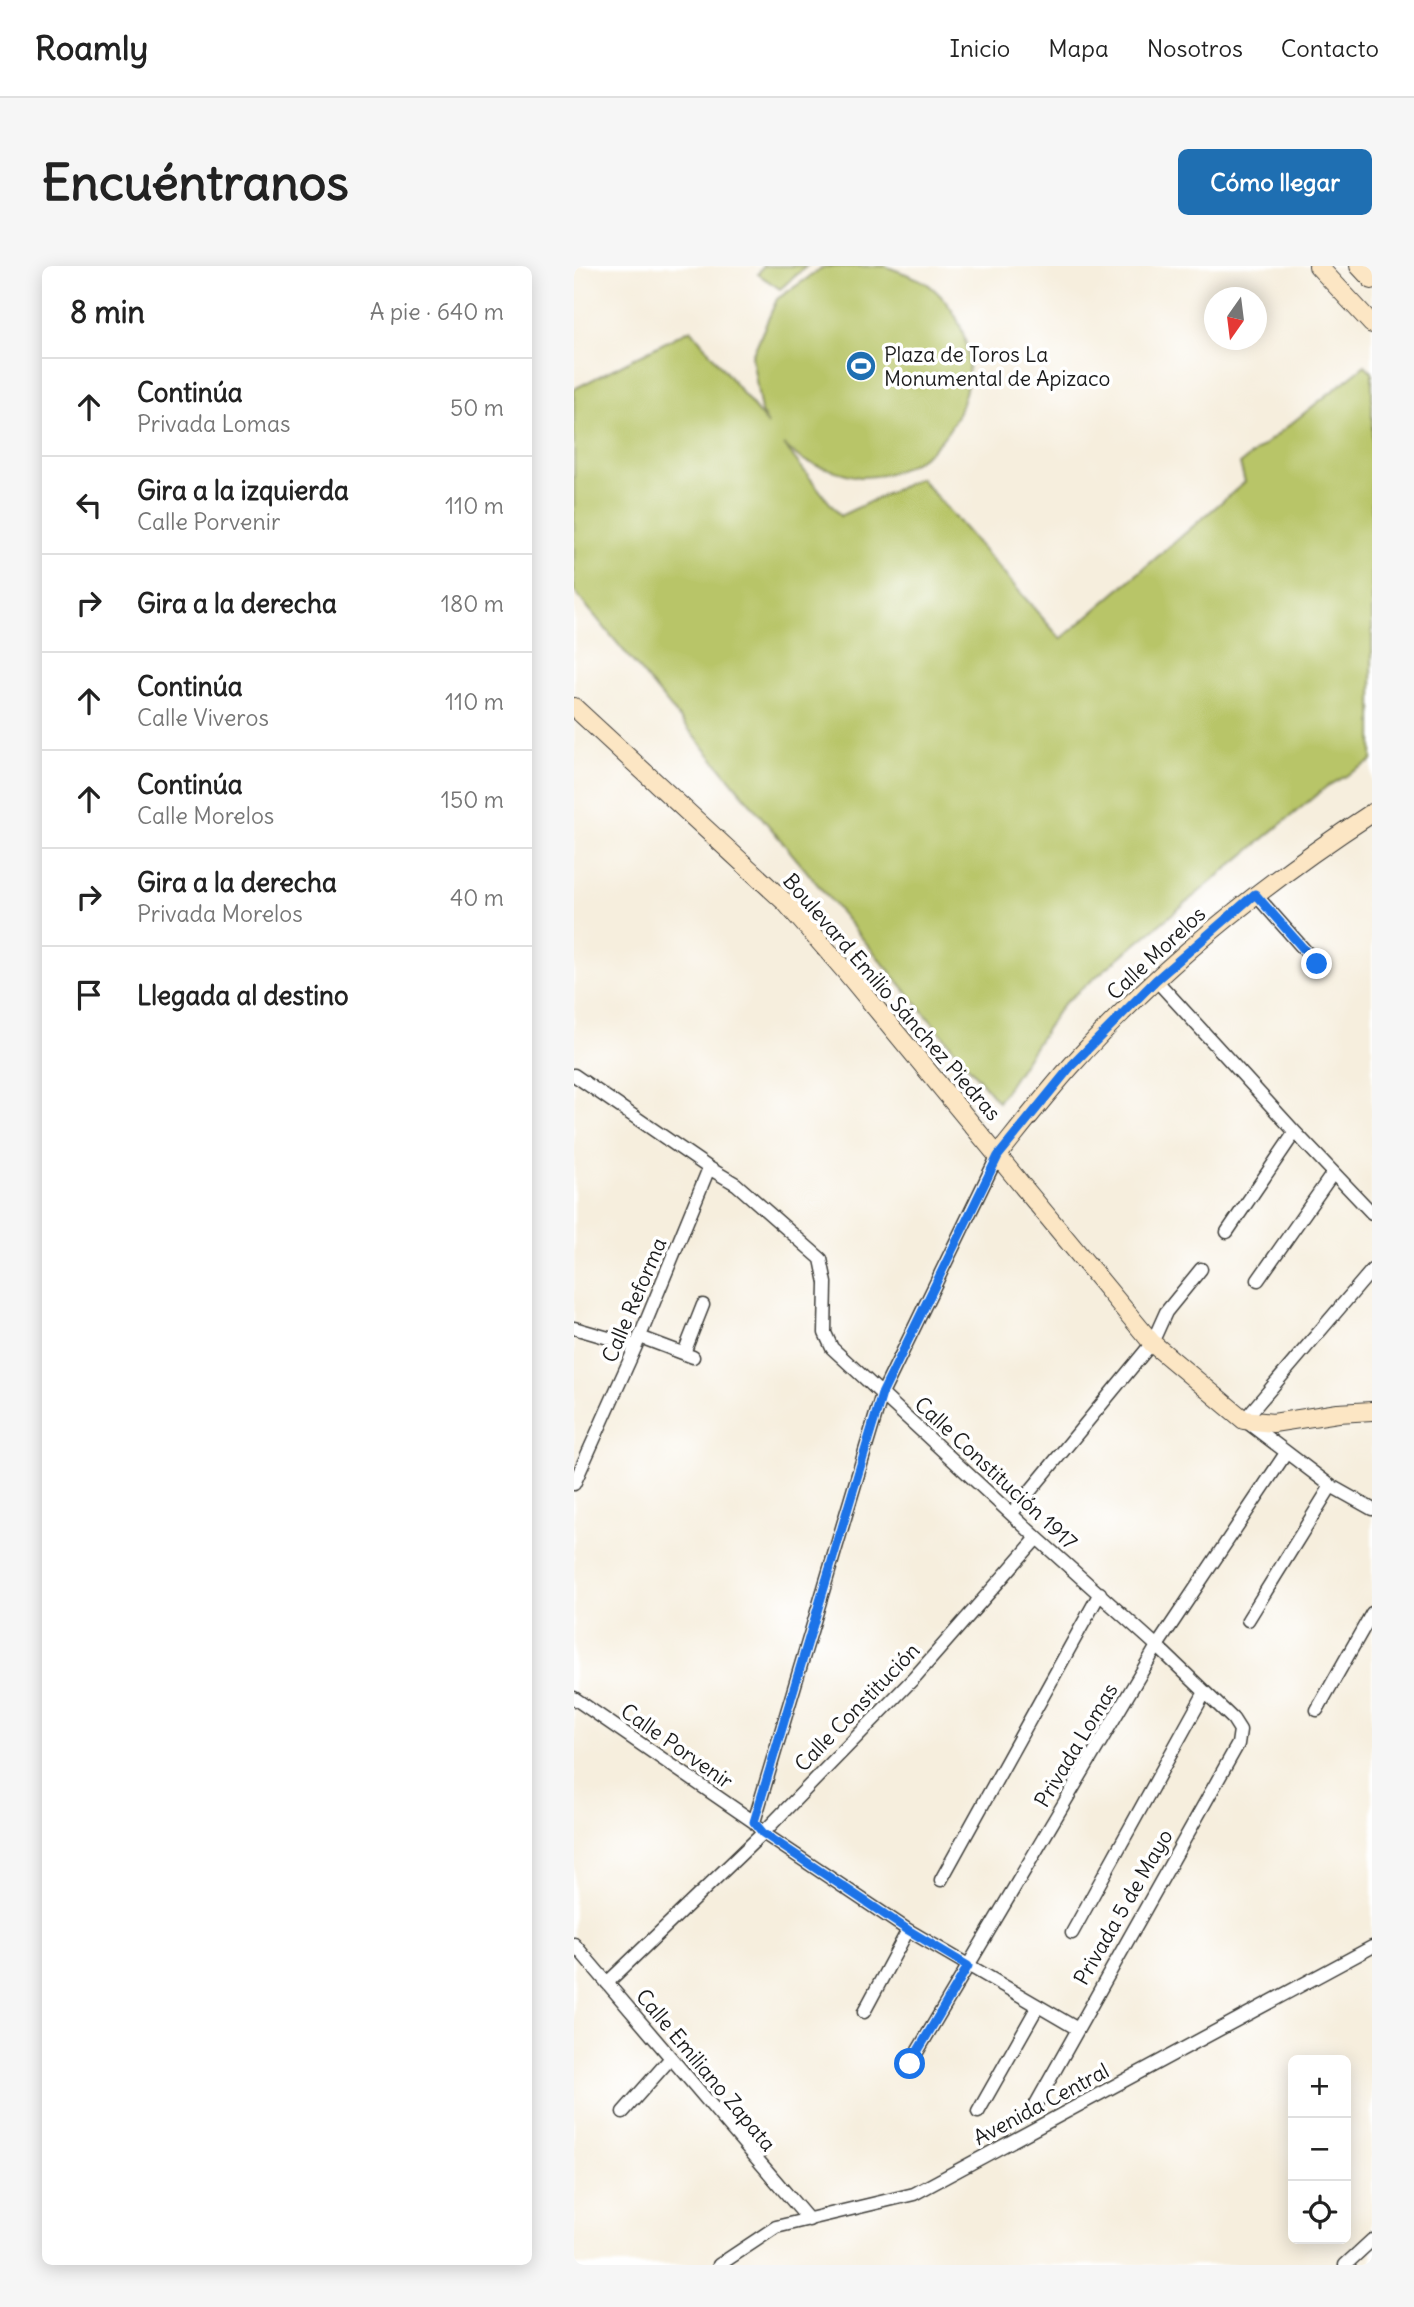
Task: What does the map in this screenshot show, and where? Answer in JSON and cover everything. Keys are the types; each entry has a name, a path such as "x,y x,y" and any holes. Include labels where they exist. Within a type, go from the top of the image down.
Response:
{"main road":[{"path":"1318,266 1372,324"},
{"path":"1359,266 1372,280"},
{"name":"Boulevard Emilio Sánchez Piedras","path":"574,706 786,903 1152,1343 1244,1420"},
{"name":"Calle Morelos","path":"998,1156 1072,1065 1156,980 1255,894 1372,813"},
{"path":"1244,1420 1273,1423 1338,1413 1372,1411"}],"street":[{"path":"1255,894 1317,964"},
{"path":"1156,980 1372,1213"},
{"name":"Calle Constitución 1917","path":"574,1075 736,1184 821,1259 826,1283 825,1333 832,1348 1157,1646 1233,1718 1240,1730"},
{"path":"1227,1231 1295,1132"},
{"path":"754,1822 882,1394 998,1156"},
{"name":"Calle Reforma","path":"574,1484 638,1342 709,1168"},
{"path":"1258,1280 1333,1173"},
{"path":"1012,1513 1152,1343 1166,1312 1201,1269"},
{"path":"1372,1270 1244,1420 1331,1486 1372,1508"},
{"path":"574,1328 688,1355 703,1305"},
{"name":"Privada Lomas","path":"910,2064 1157,1646 1286,1453"},
{"path":"1248,1620 1331,1486"},
{"name":"Calle Constitución","path":"607,1983 763,1833 914,1678 1037,1538"},
{"path":"941,1880 1100,1593"},
{"path":"1317,1710 1370,1620"},
{"path":"1072,1933 1205,1692"},
{"name":"Calle Porvenir","path":"574,1698 754,1822 763,1833 908,1930 1076,2028"},
{"name":"Privada 5 de Mayo","path":"1035,2104 1238,1744 1240,1730"},
{"path":"864,2012 908,1930"},
{"name":"Calle Emiliano Zapata","path":"574,1944 809,2220"},
{"name":"Avenida Central","path":"719,2265 776,2227 914,2194 1372,1947"},
{"path":"978,2112 1038,2006"},
{"path":"623,2112 670,2059"},
{"path":"1345,2265 1372,2239"}],"green space":[{"path":"763,266 807,266 780,289 758,274"},
{"path":"885,266 929,285 953,311 965,341 968,373 962,404 947,432 925,455 896,471 861,477 804,460 784,445 840,516 920,478 1061,639 1245,482 1240,464 1365,365 1372,372 1372,761 1326,787 1062,1005 998,1102 574,591 574,389 691,329 768,425 761,412 752,356 777,299 824,267"}],"place":[{"name":"Plaza de Toros La Monumental de Apizaco","path":"861,366"}],"route":[{"path":"910,2064 968,1966 908,1930 763,1833 754,1822 882,1394 998,1156 1072,1065 1156,980 1255,894 1317,964"}]}
